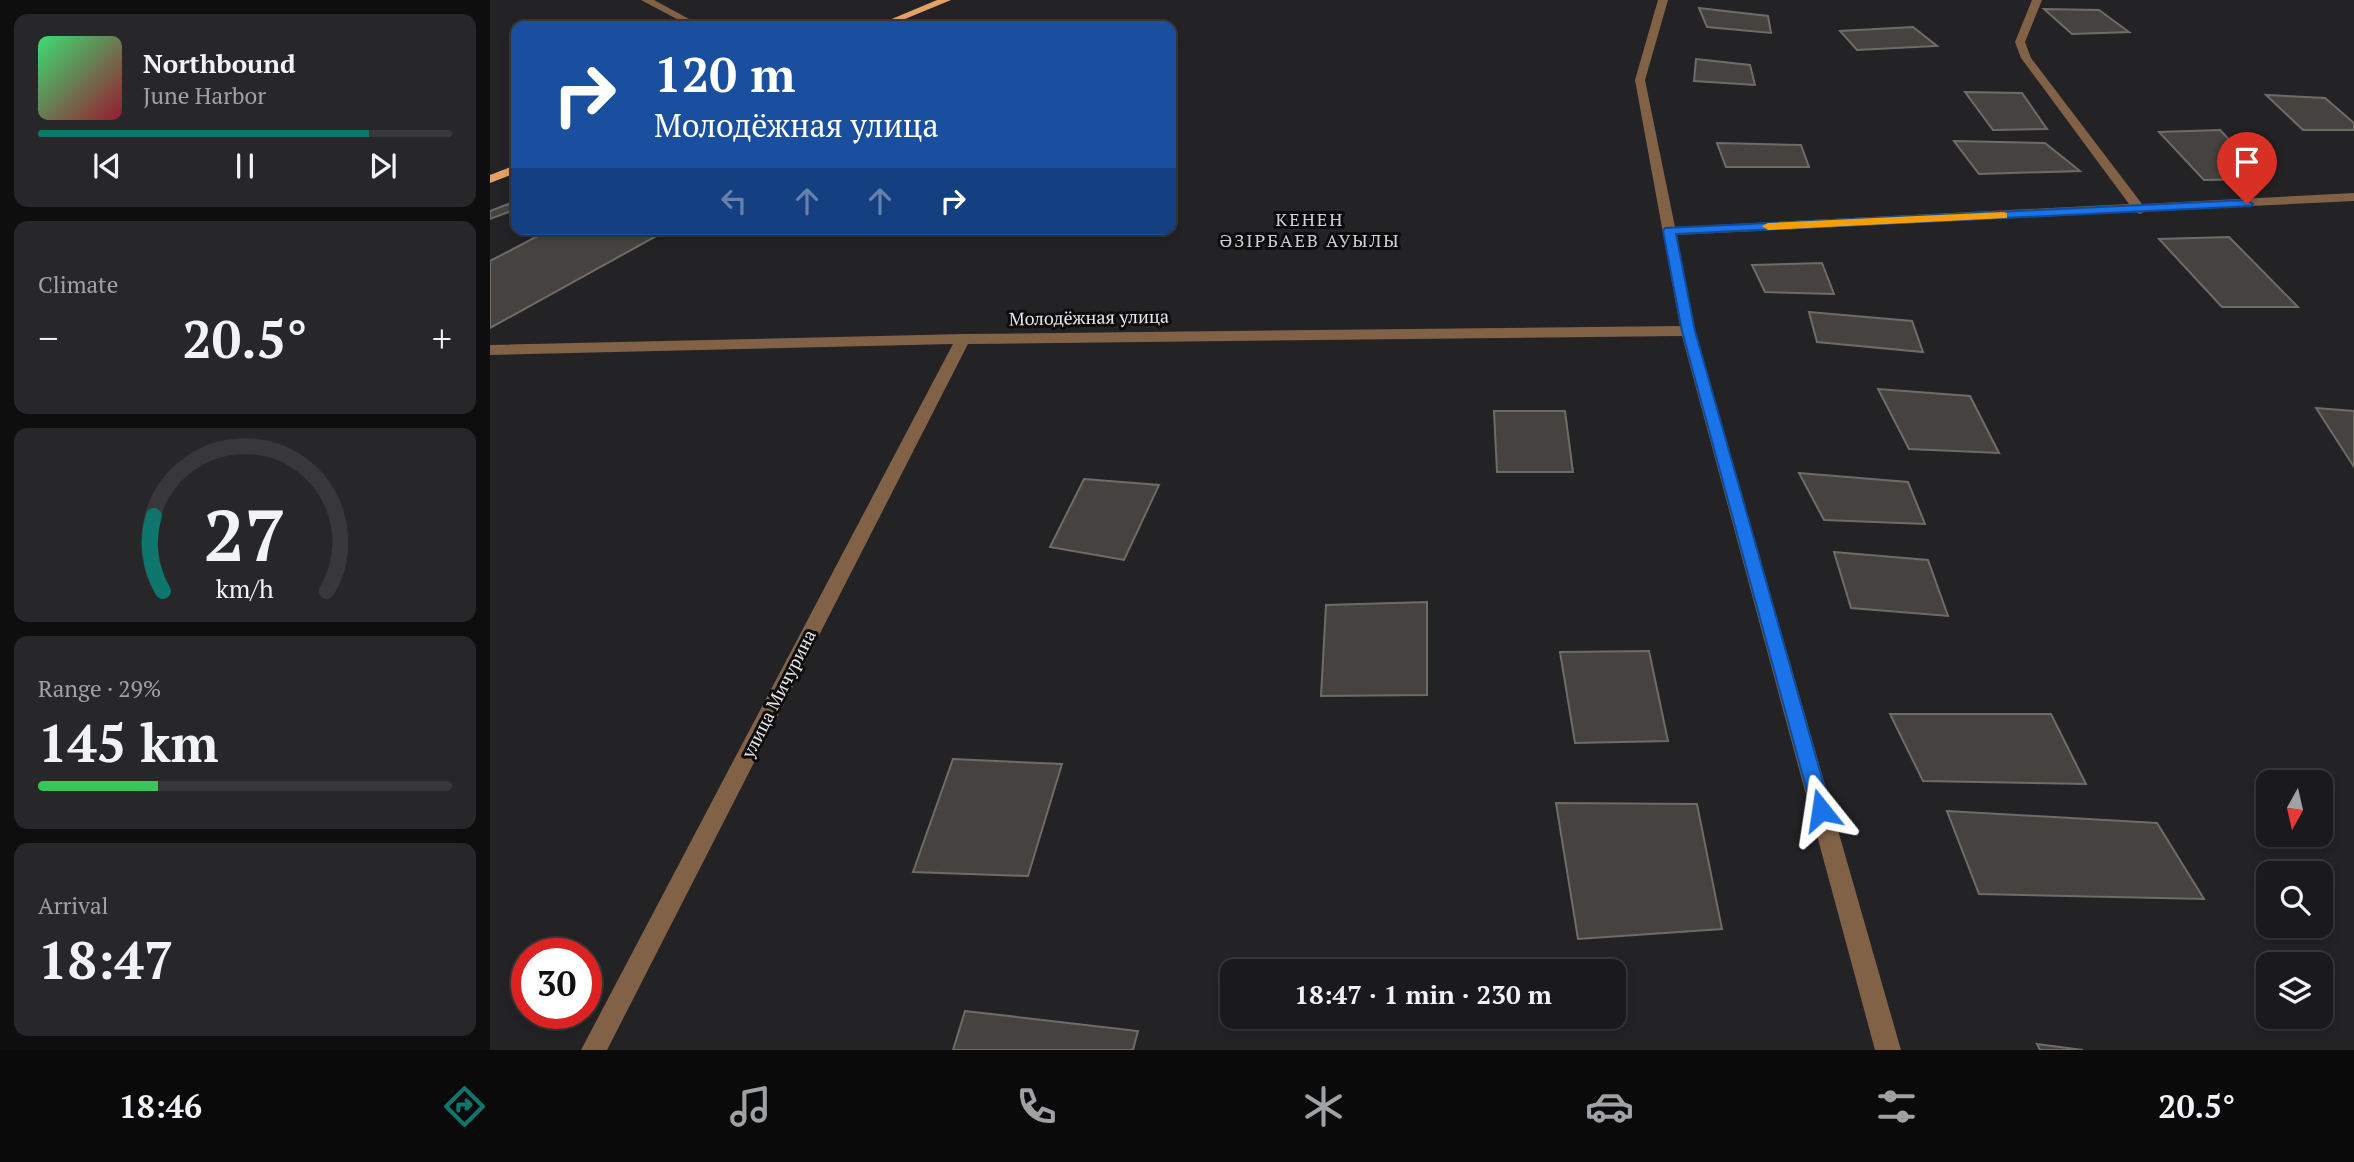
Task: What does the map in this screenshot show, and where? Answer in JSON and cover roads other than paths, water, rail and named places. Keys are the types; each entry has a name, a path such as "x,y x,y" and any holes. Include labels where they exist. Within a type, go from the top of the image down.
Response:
{"main road":[{"path":"893,21 946,0"},
{"path":"490,179 511,171"}],"street":[{"path":"646,0 687,21"},
{"path":"1663,0 1640,80 1688,331 1888,1050"},
{"path":"2037,0 2020,42 2026,58 2140,209"},
{"path":"1669,231 2354,197"},
{"name":"Молодёжная улица","path":"490,350 963,339 1688,331"},
{"name":"улица Мичурина","path":"594,1050 963,339"}],"district":[{"name":"КЕНЕН ӘЗІРБАЕВ АУЫЛЫ","path":"1310,230"}]}
